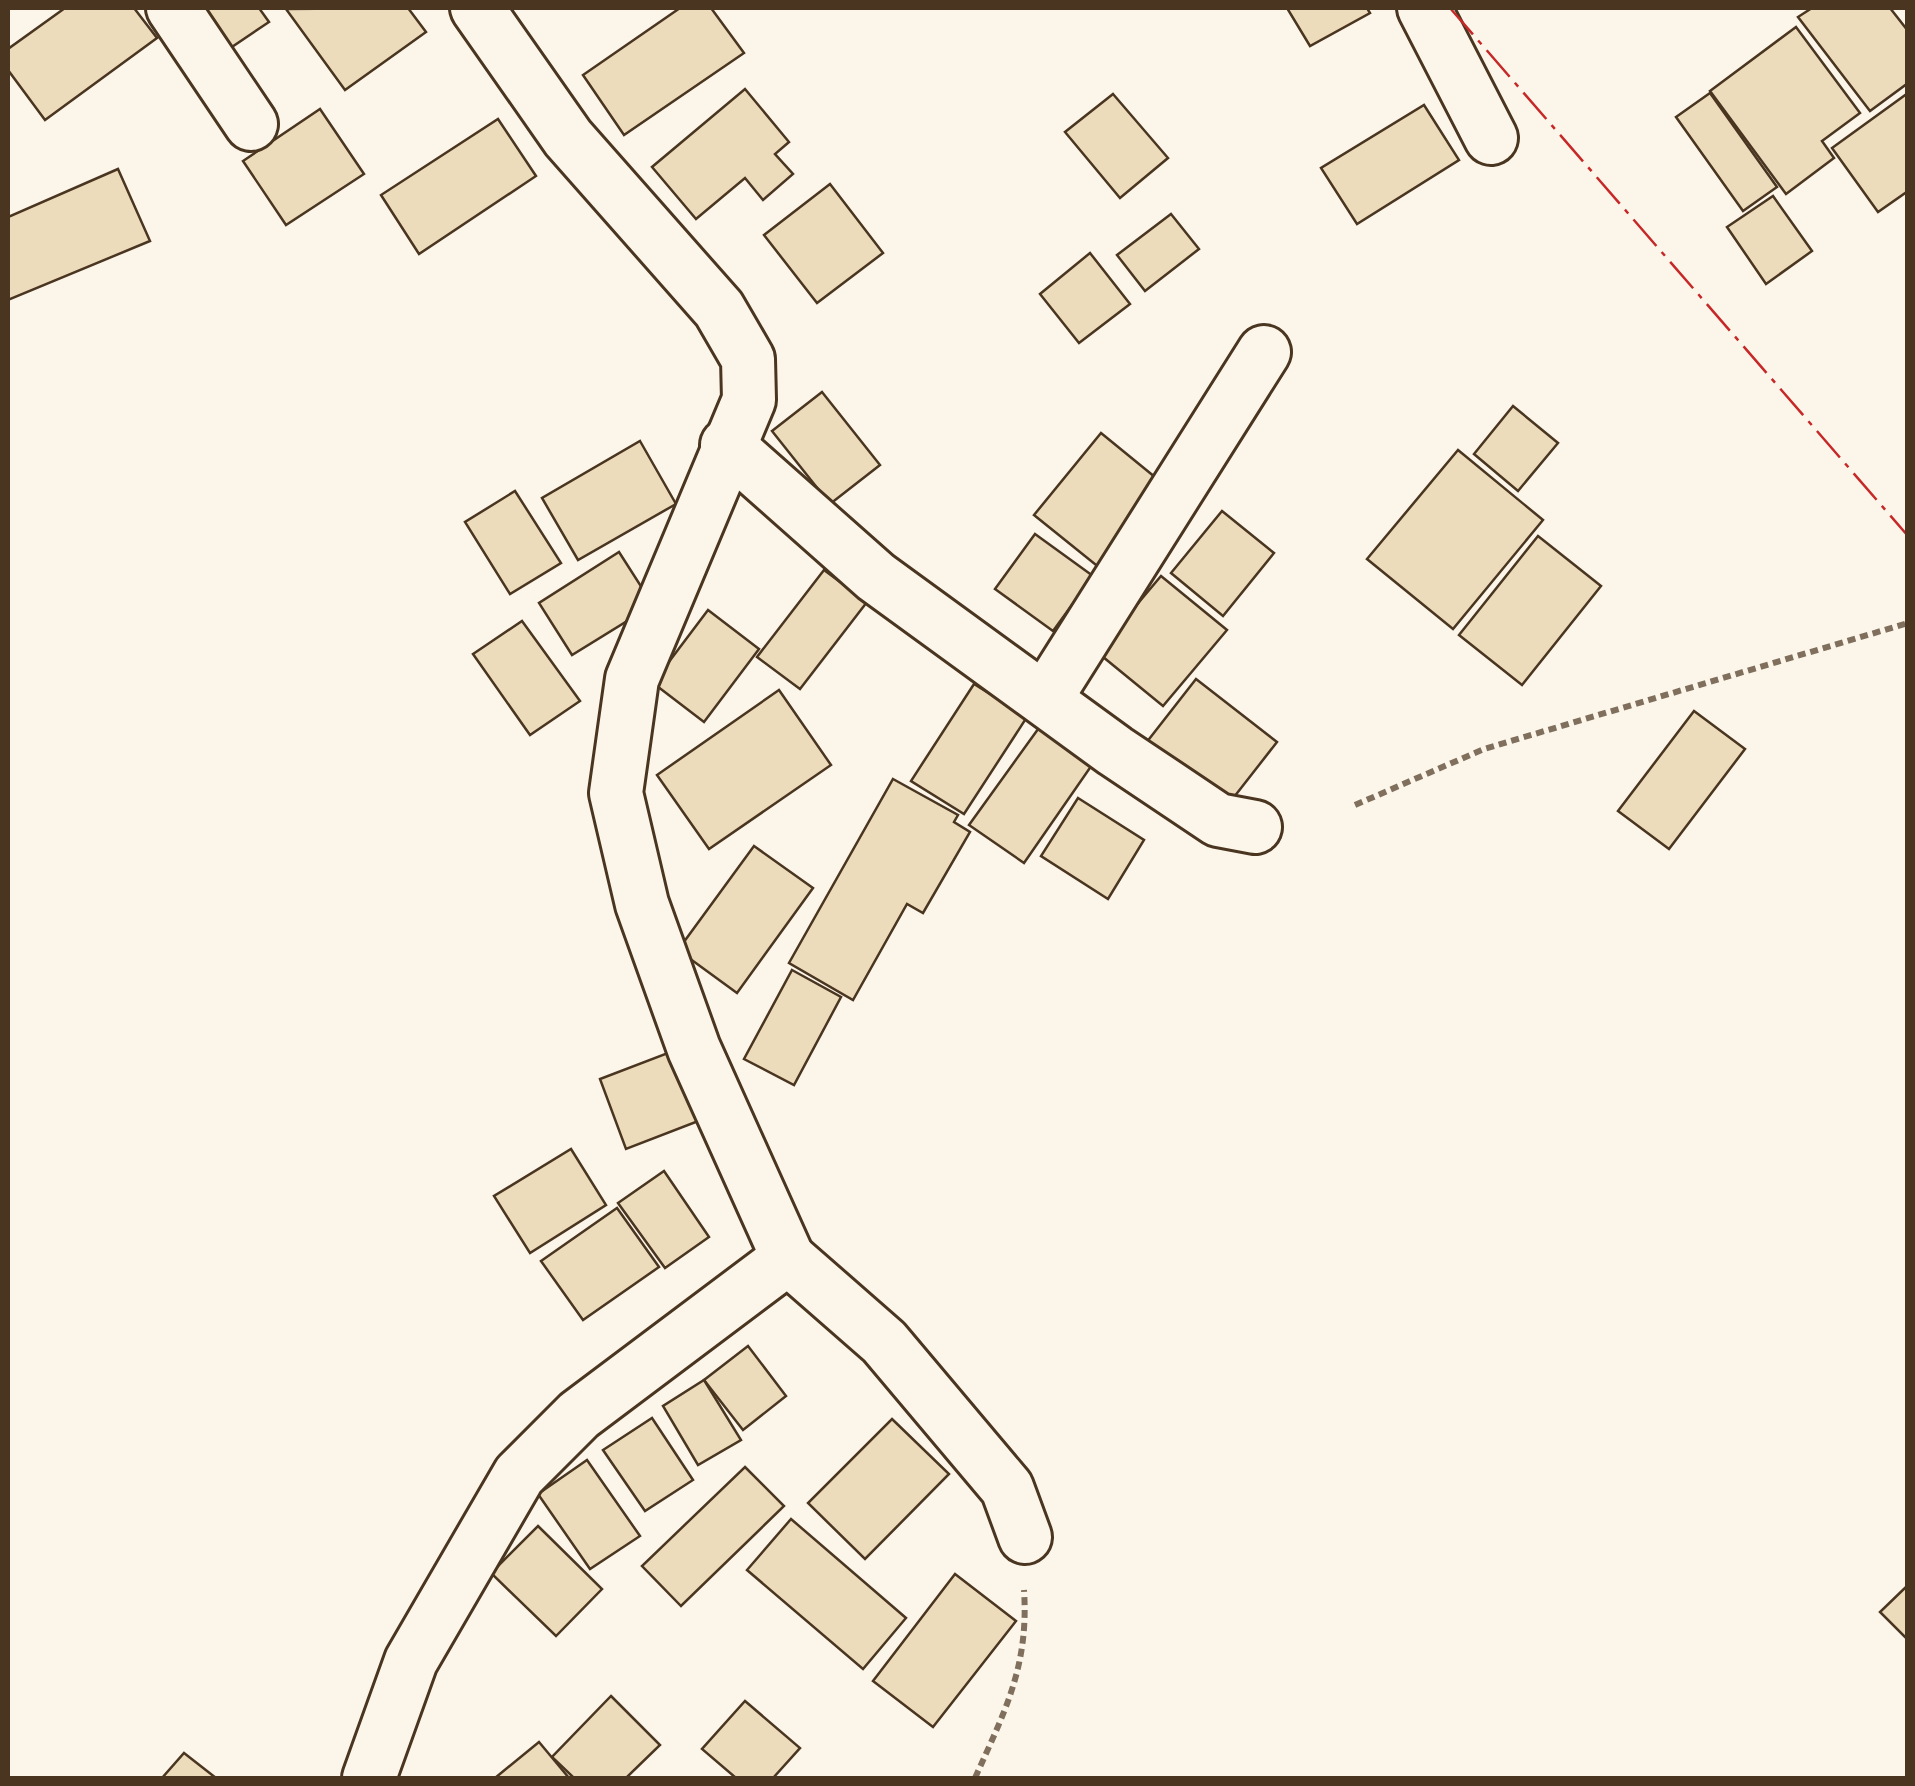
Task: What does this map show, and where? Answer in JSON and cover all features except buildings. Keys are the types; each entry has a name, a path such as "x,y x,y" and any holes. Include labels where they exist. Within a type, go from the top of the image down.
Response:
{"street":[{"path":"173,8 251,124"},
{"path":"477,8 568,138 719,309 748,359 749,400 632,679 616,793 642,904 694,1049 788,1258 884,1342 1008,1488 1025,1537"},
{"path":"1424,8 1491,138"},
{"path":"1045,699 1264,352"},
{"path":"727,445 876,577 1218,820 1255,827"},
{"path":"369,1778 411,1660 519,1474 579,1415 788,1258"}],"path":[{"path":"1355,805 1484,749 1908,624"},
{"path":"975,1778 1019,1680 1027,1628 1025,1537"}],"power":[{"path":"1450,8 1908,536"}]}
